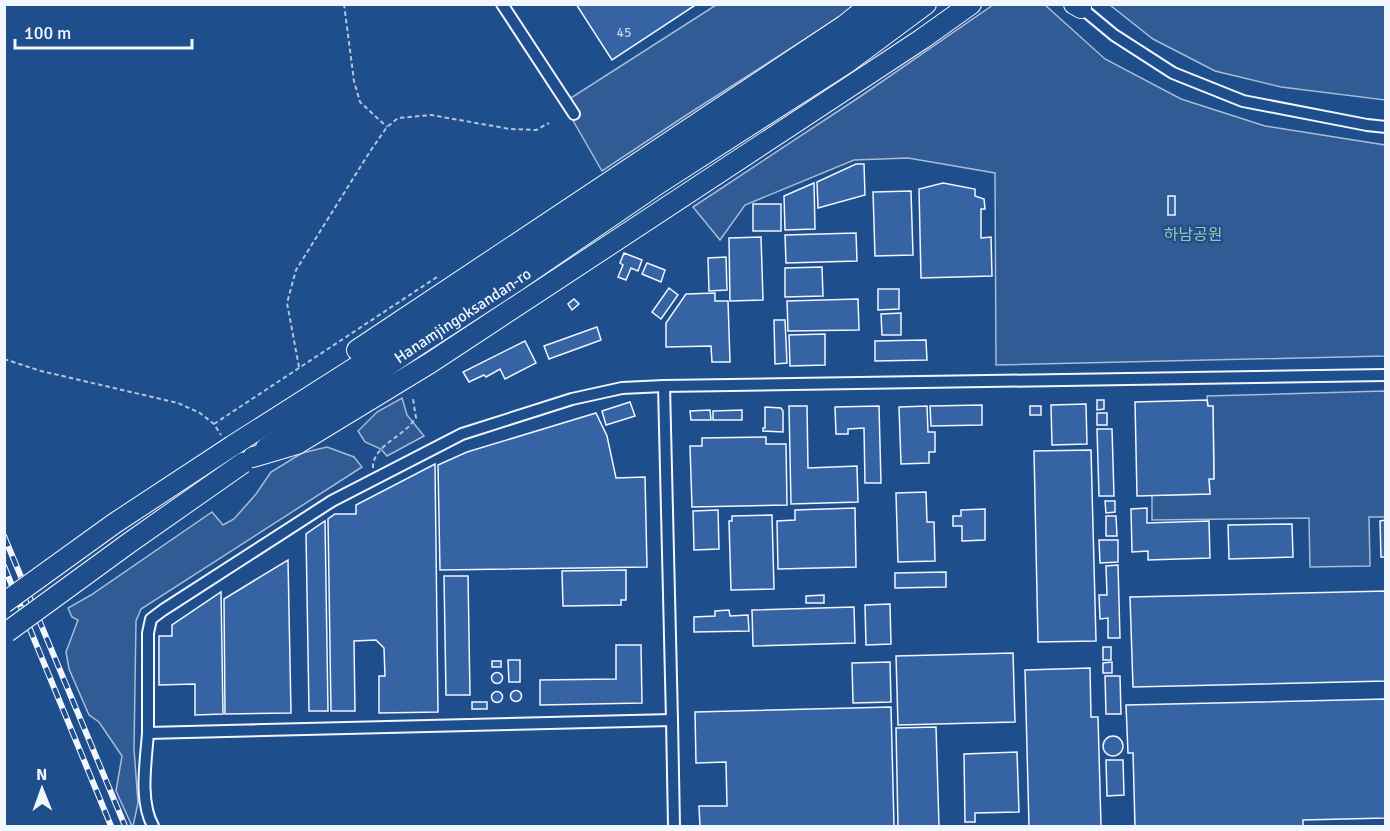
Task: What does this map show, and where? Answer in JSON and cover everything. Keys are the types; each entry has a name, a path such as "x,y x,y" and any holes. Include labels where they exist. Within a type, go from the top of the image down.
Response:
{"highway":[{"path":"229,445 254,421 279,403 845,24 871,4"},
{"name":"Hanamjingoksandan-ro","path":"6,633 248,460 518,280 657,176 684,148 836,50 899,4"},
{"name":"Hanamjingoksandan-ro","path":"4,603 229,445 657,176 848,62 927,4"},
{"path":"248,460 297,444 430,363 903,52 970,4"}],"street":[{"path":"502,4 574,114"},
{"path":"1079,5 1114,35 1173,73 1243,101 1386,127"},
{"path":"153,826 145,800 148,633 151,620 322,508 462,434 572,399 622,388 1386,375"},
{"path":"664,386 674,826"},
{"path":"148,733 672,720"}],"path":[{"path":"344,4 354,81 360,102 387,127"},
{"path":"299,367 287,303 296,270 387,127 398,118 431,115 510,129 536,130 549,123"},
{"path":"214,424 444,272"},
{"path":"4,359 41,371 178,403 201,412 214,424 229,445"},
{"path":"374,479 373,463 384,445 407,428 416,418 413,399"}],"shaded area":[{"path":"716,5 858,5 602,171 563,103"},
{"name":"하남공원","path":"993,5 1045,5 1105,59 1181,99 1265,126 1385,145 1385,356 996,365 995,173 908,158 854,160 745,205 720,240 693,207"},
{"path":"1110,5 1385,5 1385,100 1281,87 1215,71 1153,39"},
{"path":"1385,391 1385,517 1369,517 1370,566 1310,567 1309,518 1152,520 1152,495 1210,494 1209,479 1214,478 1213,407 1208,406 1207,396"},
{"path":"402,398 407,415 424,436 387,456 381,449 365,442 358,431 377,412"},
{"path":"327,447 354,457 362,467 141,609 136,621 134,749 138,803 132,826 116,791 122,756 99,722 89,715 69,669 66,652 78,620 72,617 68,608 91,595 212,512 223,525 234,519 256,494 271,472 302,453"}],"building":[{"path":"576,4 697,4 612,60"},
{"path":"856,164 864,164 865,195 818,208 817,182"},
{"path":"814,183 815,229 785,230 784,196"},
{"path":"943,183 975,189 975,196 984,199 985,209 981,209 981,238 991,237 992,276 921,278 919,189"},
{"path":"911,191 913,255 875,256 873,192"},
{"path":"1168,196 1175,196 1175,215 1168,215"},
{"path":"753,204 781,204 781,231 753,231"},
{"path":"856,233 857,261 786,263 785,235"},
{"path":"761,237 763,300 730,301 729,238"},
{"path":"624,253 642,260 638,271 631,268 626,280 618,277 623,265 620,263"},
{"path":"726,257 727,290 709,291 708,258"},
{"path":"647,263 665,270 661,282 642,274"},
{"path":"822,267 823,296 785,297 785,268"},
{"path":"669,288 678,295 661,319 652,312"},
{"path":"878,289 899,289 899,309 878,310"},
{"path":"715,293 715,301 728,301 730,362 712,362 711,346 666,347 666,323 686,294"},
{"path":"574,299 579,304 572,310 568,304"},
{"path":"858,299 859,330 788,331 787,301"},
{"path":"901,313 901,335 882,335 881,314"},
{"path":"774,320 785,320 787,363 775,364"},
{"path":"597,327 601,340 549,359 544,346"},
{"path":"825,334 825,365 790,366 789,335"},
{"path":"926,340 927,360 875,361 875,341"},
{"path":"525,341 536,363 505,379 500,369 486,377 484,375 469,382 463,372"},
{"path":"1097,400 1104,400 1104,409 1097,410"},
{"path":"1207,400 1208,406 1213,406 1214,479 1209,479 1210,494 1137,496 1135,402"},
{"path":"630,402 635,416 606,425 602,411"},
{"path":"1086,404 1087,444 1052,445 1051,405"},
{"path":"982,405 982,425 931,426 930,406"},
{"path":"789,406 807,406 808,468 857,466 858,502 791,504"},
{"path":"879,406 881,483 865,483 864,428 848,429 848,434 836,434 835,407"},
{"path":"927,406 928,432 935,432 935,452 929,452 929,463 901,464 899,407"},
{"path":"1030,406 1041,406 1041,415 1030,415"},
{"path":"765,407 781,408 783,432 763,431"},
{"path":"710,410 711,420 691,420 690,411"},
{"path":"742,410 742,420 713,420 713,411"},
{"path":"596,413 607,436 616,478 645,477 647,567 440,570 438,465 467,452"},
{"path":"1097,413 1107,413 1107,425 1097,425"},
{"path":"1097,429 1112,429 1114,496 1099,496"},
{"path":"766,437 766,444 786,444 787,505 692,507 690,446 702,446 702,438"},
{"path":"1091,450 1096,641 1038,642 1034,451"},
{"path":"435,464 438,712 379,713 379,676 385,676 384,648 376,640 354,641 355,711 331,711 328,519 335,514 356,514 356,505"},
{"path":"926,492 927,522 934,522 935,561 898,562 896,493"},
{"path":"1105,501 1115,501 1115,512 1106,513"},
{"path":"855,508 856,567 778,569 777,521 795,520 795,510"},
{"path":"1147,508 1147,523 1209,521 1210,558 1148,560 1148,551 1132,552 1131,509"},
{"path":"985,509 985,540 962,541 962,526 953,526 953,516 961,516 961,510"},
{"path":"718,510 719,549 694,550 693,511"},
{"path":"772,515 774,589 731,590 729,521 732,521 732,516"},
{"path":"1106,516 1116,516 1117,536 1106,536"},
{"path":"1386,520 1386,557 1381,557 1380,521"},
{"path":"325,521 328,711 309,711 306,534"},
{"path":"1292,524 1293,557 1229,559 1228,525"},
{"path":"1099,540 1118,540 1118,562 1100,563"},
{"path":"288,560 291,713 225,714 224,599"},
{"path":"1118,565 1120,638 1108,638 1108,618 1100,619 1099,595 1107,595 1106,566"},
{"path":"626,570 626,600 621,600 621,605 563,606 562,571"},
{"path":"946,572 946,587 895,588 895,573"},
{"path":"444,576 468,576 470,695 446,695"},
{"path":"1386,591 1386,681 1133,687 1130,597"},
{"path":"221,592 223,714 195,715 195,684 159,685 159,636 172,636 172,625"},
{"path":"824,595 824,603 806,603 806,596"},
{"path":"890,604 891,644 866,645 865,605"},
{"path":"854,607 855,643 753,646 752,610"},
{"path":"729,610 730,616 748,615 749,631 694,632 694,617 715,616 715,611"},
{"path":"616,645 641,645 642,703 540,705 540,680 616,679"},
{"path":"1103,647 1111,647 1111,660 1103,660"},
{"path":"1013,653 1015,722 898,725 896,656"},
{"path":"508,660 520,660 520,682 509,682"},
{"path":"492,661 501,661 501,667 492,667"},
{"path":"890,662 891,702 853,703 852,663"},
{"path":"1112,662 1112,673 1103,673 1103,663"},
{"path":"1090,668 1091,717 1098,717 1101,826 1029,826 1025,670"},
{"path":"497,673 501,674 501,682 497,683 493,682 492,678 493,674"},
{"path":"1105,676 1120,676 1121,714 1106,714"},
{"path":"516,691 520,692 520,700 516,701 512,700 511,696 512,692"},
{"path":"497,692 501,693 501,701 497,702 493,701 492,697 493,693"},
{"path":"1386,699 1386,818 1303,820 1303,826 1135,826 1133,753 1128,753 1126,705"},
{"path":"472,702 487,702 487,709 472,709"},
{"path":"891,707 894,826 700,826 699,806 727,806 726,762 696,763 695,712"},
{"path":"936,727 939,826 898,826 896,728"},
{"path":"1113,736 1120,739 1123,746 1120,753 1113,756 1106,753 1103,746 1106,739"},
{"path":"1017,752 1019,812 975,813 975,822 965,822 964,754"},
{"path":"1106,760 1123,760 1124,795 1107,796"}],"railway":[{"path":"4,536 125,826"},
{"path":"4,566 111,826"}]}
